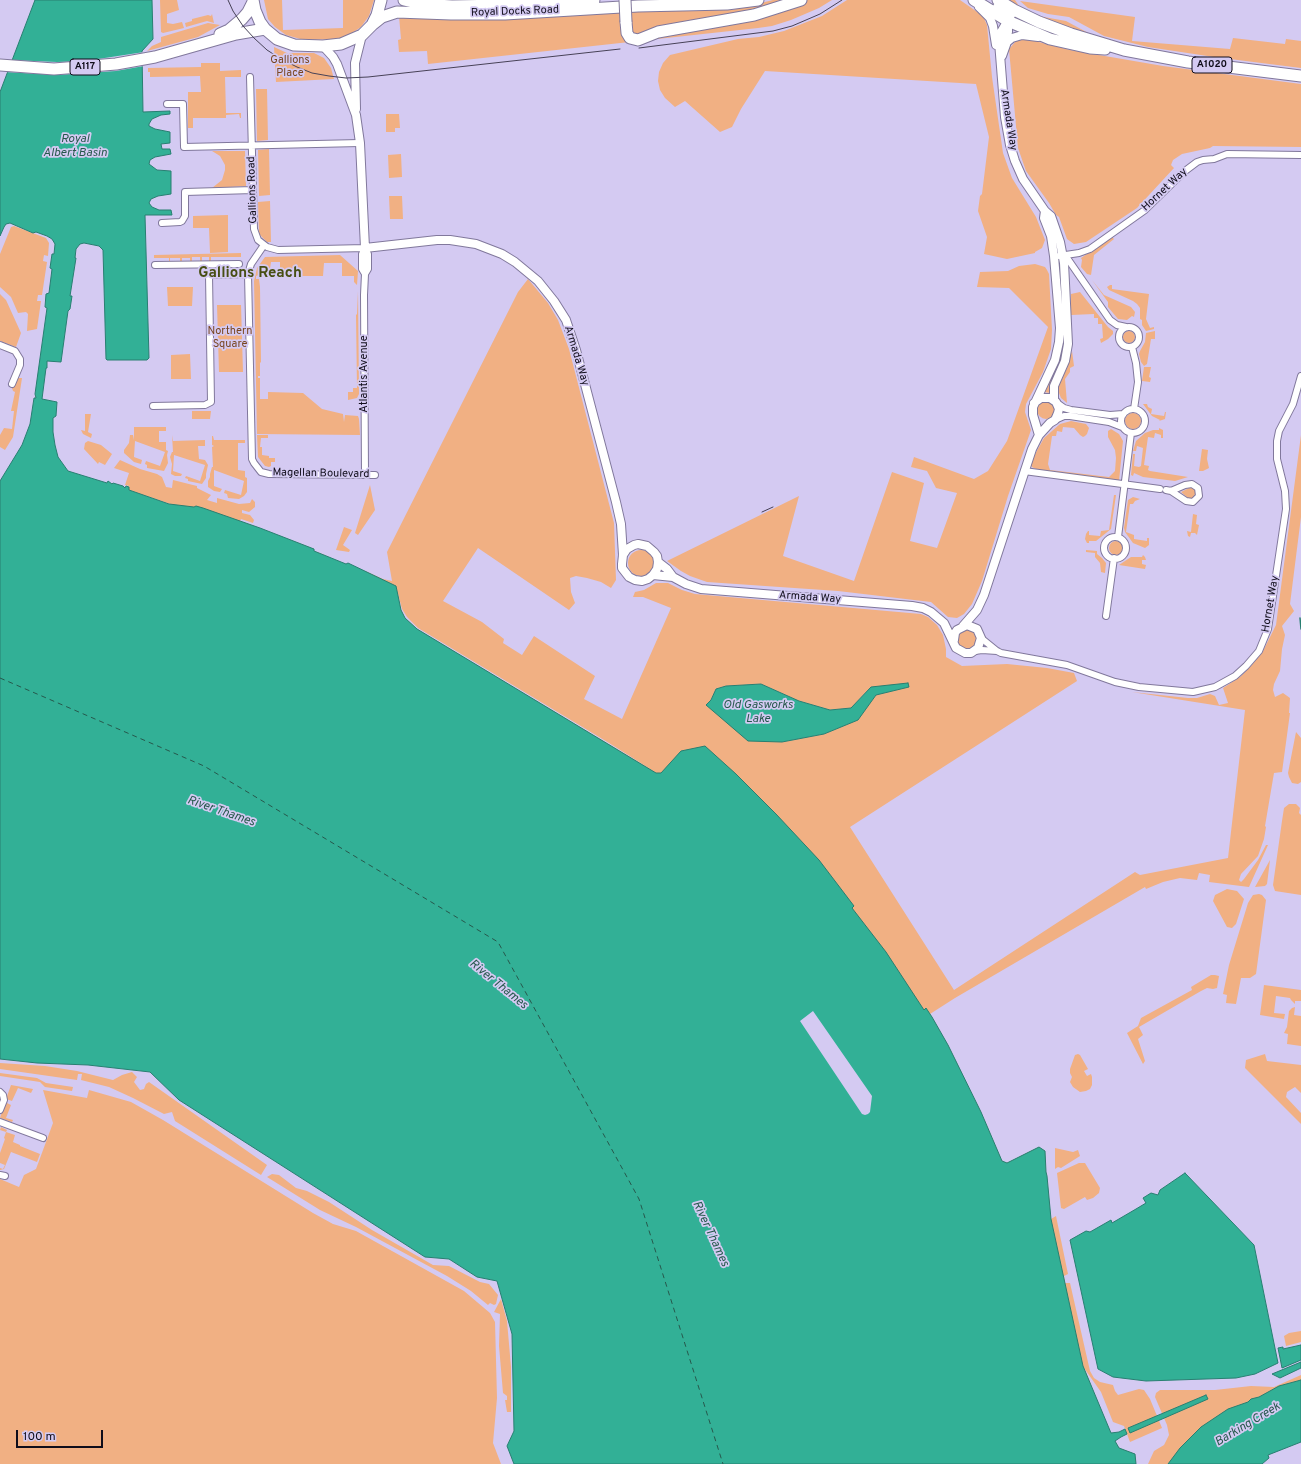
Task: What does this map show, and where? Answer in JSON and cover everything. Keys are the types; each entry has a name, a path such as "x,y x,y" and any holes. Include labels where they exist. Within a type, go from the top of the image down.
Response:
{"highway":[{"path":"253,1 258,18 265,29 277,39 290,44 323,46 341,44 362,35 372,24 377,15 381,0"},
{"name":"Royal Docks Road","path":"404,0 421,4 452,6 594,0"},
{"path":"625,0 627,33 630,38 638,40 658,32 727,21 772,10 801,0"},
{"name":"Royal Docks Road","path":"372,24 382,17 397,12 505,14 638,6 727,4 758,0"},
{"name":"A1020","path":"972,0 1008,21 1050,39 1090,48 1124,50"},
{"path":"986,0 998,3"},
{"name":"A117","path":"204,43 235,25 248,12 253,1"},
{"name":"A1020","path":"998,3 1039,22 1071,34 1124,50 1188,62 1301,76"},
{"name":"A117","path":"0,65 35,68 72,68 116,64 169,53 236,34 265,29"}],"street":[{"path":"972,0 990,18 1000,61"},
{"path":"998,3 1008,13 1008,21"},
{"name":"Armada Way","path":"1014,10 999,37 1005,117 1012,153 1023,179 1045,211 1051,216 1057,231 1067,301 1068,344 1065,361 1054,386 1055,401 1059,409 1057,416 1053,421"},
{"name":"Armada Way","path":"1000,61 1008,32 1008,21"},
{"name":"Atlantis Avenue","path":"362,35 355,63 356,112 360,143 365,248 368,254 368,269 365,274 364,319 366,475"},
{"path":"1005,46 1009,40 1019,35 1050,39"},
{"name":"Atlantis Avenue","path":"323,46 337,64 356,112"},
{"name":"Gallions Road","path":"250,77 255,234 258,240 264,245"},
{"path":"167,104 183,104 184,147 360,143"},
{"name":"Hornet Way","path":"1061,256 1079,253 1090,249 1133,219 1159,197 1184,170 1197,162 1203,160 1214,160 1227,154 1301,155"},
{"path":"162,223 180,222 184,218 186,212 185,192 253,190"},
{"name":"Armada Way","path":"365,248 437,240 468,242 502,254 521,266 538,281 554,301 566,320 576,350 621,524 623,555 622,568 629,577 635,580 642,581 653,576 673,577"},
{"path":"264,245 270,249 278,250 365,248"},
{"name":"Magellan Boulevard","path":"264,245 251,264 248,274 252,459 254,464 261,472 269,474 375,475"},
{"path":"1061,256 1110,320 1117,325 1133,327 1138,332 1139,341 1132,347 1123,346 1119,340 1119,334 1126,327"},
{"name":"Armada Way","path":"1034,403 1054,364 1059,342 1061,256"},
{"path":"155,265 239,264"},
{"path":"153,406 205,405 211,402 209,275 248,274"},
{"path":"0,345 15,351 20,359 20,365 12,384"},
{"path":"1132,347 1136,363 1138,382 1134,409"},
{"name":"Hornet Way","path":"974,651 997,651 1014,656 1067,665 1125,685 1186,692 1200,691 1215,687 1242,671 1259,651 1268,629 1286,509 1285,491 1277,459 1277,441 1279,431 1292,404 1301,376"},
{"path":"1039,435 1032,411 1034,403 1041,398 1050,398 1064,408 1071,410 1110,415 1123,414"},
{"path":"1035,418 1039,422 1045,424 1064,416 1109,422 1122,427 1124,430 1131,433 1138,432 1144,426 1145,423 1143,416 1138,410 1128,410 1123,414 1120,420 1122,427"},
{"path":"954,640 955,633 977,610 984,595 1032,449 1039,435 1053,421"},
{"path":"1118,537 1131,433"},
{"path":"1024,471 1166,490"},
{"name":"Armada Way","path":"621,524 634,545 642,545 651,548 658,562 667,569 673,577 686,584 701,589 917,607 931,612 944,623 954,640 956,648 962,652 968,653 974,651"},
{"path":"1118,537 1125,543 1126,550 1120,557 1114,558 1106,553 1104,547 1109,539 1118,537"},
{"path":"623,555 634,545"},
{"path":"1106,616 1114,558"},
{"path":"653,576 657,569 658,562"},
{"path":"974,651 978,648 981,638 977,629 977,610"},
{"name":"Armada Way","path":"944,623 962,627 970,626 977,629"},
{"name":"Hornet Way","path":"981,638 997,651"},
{"path":"0,1092 4,1095 4,1100 0,1110"},
{"path":"0,1122 43,1138"}],"green space":[{"path":"160,0 177,0 179,10 167,14 167,23 173,24 182,22 184,28 163,33 161,32"},
{"path":"264,0 282,0 283,30 343,28 343,0 374,0 369,16 361,27 352,33 338,39 304,40 286,35 275,27 268,19"},
{"path":"773,0 832,0 819,8 791,20 772,26 758,28 428,64 427,51 399,52 398,40 401,39 399,16 474,20 655,11 732,10"},
{"path":"847,0 960,0 983,16 987,25 992,77 1003,153 1012,178 1036,217 1045,240 1042,248 1035,253 1007,259 984,254 987,237 978,211 980,196 982,194 989,137 976,84 765,71 741,109 732,127 720,132 685,101 675,107 665,98 660,90 658,81 659,72 663,63 670,55 738,39 759,37 784,31 822,16"},
{"path":"1005,0 1015,0 1021,9 1033,15 1066,21 1092,35 1103,38 1102,40 1049,23 1031,15"},
{"path":"1020,1 1135,17 1132,41 1230,49 1233,38 1285,44 1286,39 1301,41 1301,68 1148,47 1104,36 1069,17 1048,14 1028,8"},
{"path":"212,14 214,23 207,21 186,27 185,23 192,21 192,19 208,15 211,16"},
{"path":"208,23 220,25 198,37 147,51 152,46 161,42 161,37"},
{"path":"1027,39 1070,50 1163,66 1301,84 1301,147 1213,146 1182,154 1173,160 1171,165 1174,168 1137,208 1086,242 1074,244 1067,239 1059,217 1056,215 1026,171 1018,148 1009,49 1016,41"},
{"name":"Gallions Place","path":"274,47 287,53 314,53 324,58 331,68 334,79 276,82"},
{"path":"201,63 220,63 220,71 241,70 241,77 225,77 226,113 241,113 241,118 239,114 226,115 226,118 193,118 193,128 188,128 188,92 201,92 200,76 150,77 150,72 148,72 148,68 201,67"},
{"path":"256,89 267,89 268,140 257,141"},
{"path":"386,114 399,114 400,128 395,128 395,132 386,132"},
{"path":"269,149 270,195 259,196 258,150"},
{"path":"212,151 245,151 246,186 212,188 222,180 225,165 220,156"},
{"path":"401,154 402,177 389,178 388,155"},
{"path":"389,196 402,196 403,219 390,219"},
{"path":"270,201 271,242 267,242 259,234 258,202"},
{"path":"228,215 228,252 210,253 209,228 193,228 193,216"},
{"path":"14,226 46,238 49,243 48,256 44,255 43,261 47,262 42,295 38,295 37,301 41,301 37,329 27,331 28,314 26,312 18,313 11,297 0,287 0,254 11,227"},
{"path":"1112,237 1114,239 1094,255 1091,275 1087,274 1081,267 1081,258"},
{"path":"241,253 241,257 211,257 211,263 209,263 209,257 202,257 202,263 200,263 200,257 192,257 192,262 190,263 190,258 182,258 182,263 180,263 180,258 170,258 169,263 169,258 154,258 154,255"},
{"path":"340,255 358,271 357,285 354,282 354,276 342,276 342,263 324,263 323,276 288,276 288,272 284,272 284,270 280,269 280,262 271,262 270,269 262,269 259,271 259,275 256,276 256,279 259,279 260,287 261,362 260,376 258,376 258,378 260,378 260,399 268,399 268,392 303,393 322,409 343,414 344,422 345,415 358,416 360,435 257,434 254,281 257,268 265,257"},
{"path":"1035,264 1045,267 1049,274 1052,330 1051,349 1043,372 1026,404 1025,412 1031,430 1008,496 982,581 972,604 964,614 957,618 948,617 931,602 838,591 707,582 690,576 667,561 799,496 783,556 854,581 892,472 924,483 910,541 937,548 957,493 936,488 927,471 911,467 914,457 974,479 988,471 1007,441 1048,327 1009,288 977,287 980,272 1008,271 1019,266"},
{"path":"528,279 548,303 558,320 569,349 614,523 616,580 611,588 601,582 587,578 576,576 570,578 571,592 575,603 569,610 478,548 443,601 482,622 504,639 503,643 522,655 534,636 595,676 584,699 622,719 671,608 643,597 633,597 635,592 644,590 656,583 668,583 682,590 695,594 921,614 928,617 937,625 943,635 946,657 962,666 1007,664 1047,668 1074,673 1077,681 850,827 954,990 1135,872 1140,875 1228,858 1245,710 1132,692 1188,698 1197,698 1210,694 1215,696 1219,705 1228,703 1223,688 1240,677 1262,653 1276,625 1301,435 1301,517 1290,604 1294,611 1282,626 1285,635 1280,671 1273,690 1275,697 1283,693 1290,698 1290,713 1282,772 1274,773 1264,839 1258,856 1241,874 1239,880 1241,882 1244,879 1258,860 1266,845 1268,845 1249,887 1209,882 1210,875 1199,873 1197,880 1180,878 1163,882 1146,889 1145,887 930,1014 948,1045 981,1112 1002,1161 1007,1163 1039,1147 1045,1151 1051,1219 1056,1216 1068,1274 1064,1276 1065,1283 1070,1283 1090,1371 1094,1378 1100,1382 1113,1385 1118,1395 1139,1389 1144,1390 1150,1399 1162,1428 1130,1442 1124,1426 1113,1422 1101,1392 1084,1368 1112,1437 1119,1448 1135,1454 1136,1464 1089,1464 365,571 383,579 392,581 387,552 518,292","holes":["397,590 402,609 407,617 418,628 655,772 417,629 405,618 401,610","761,684 799,701 830,710 851,708 871,687 908,687 876,695 857,720 824,734 782,742 706,705 711,700 716,689 726,686"]},
{"path":"1059,280 1062,280 1066,333 1061,362 1050,385 1050,393 1044,392 1058,362"},
{"path":"1092,280 1104,295 1131,307 1135,312 1134,317 1132,316 1127,320 1118,319 1108,307 1108,302"},
{"path":"1112,285 1112,289 1149,294 1146,319 1150,328 1154,327 1154,329 1146,331 1142,325 1142,320 1140,319 1140,308 1137,304 1109,290 1107,287"},
{"path":"167,287 193,287 192,306 168,306"},
{"path":"358,291 359,394 357,398 348,400 348,392 353,392 353,388 357,388 356,315"},
{"path":"1080,292 1108,327 1113,331 1113,334 1108,339 1101,343 1100,339 1103,338 1102,324 1098,324 1098,318 1094,318 1094,314 1071,315 1071,294"},
{"path":"0,294 6,300 21,333 16,347 0,341"},
{"name":"Northern Square","path":"217,305 241,305 243,372 219,372"},
{"path":"1129,331 1133,333 1135,337 1133,341 1129,343 1125,341 1123,337 1125,333"},
{"path":"1155,331 1155,339 1151,339 1147,364 1144,366 1141,362 1139,354 1145,342 1146,333"},
{"path":"1072,351 1074,366 1070,368 1070,372 1065,379 1067,403 1061,398 1058,388 1067,368"},
{"path":"190,354 191,379 171,379 171,355"},
{"path":"1144,367 1151,367 1149,377 1151,378 1150,382 1142,381"},
{"path":"17,378 22,378 13,437 5,450 0,447 0,435 4,428 12,429 14,411 11,411 15,392 12,388"},
{"path":"1046,401 1052,404 1055,410 1052,416 1046,419 1040,416 1037,410 1040,404"},
{"path":"1143,404 1147,404 1148,407 1152,409 1151,414 1164,416 1166,412 1165,419 1159,421 1160,420 1152,416"},
{"path":"192,411 211,411 210,419 192,419"},
{"path":"1133,413 1139,415 1141,421 1139,427 1133,429 1127,427 1125,421 1127,415"},
{"path":"85,414 91,414 88,432 92,434 91,438 83,434 81,430 85,431"},
{"path":"1071,421 1086,424 1089,428 1087,434 1083,437 1074,428 1063,427 1062,432 1057,431 1056,436 1052,436 1048,464 1050,470 1109,477 1115,471 1116,458 1115,450 1108,437 1108,431 1111,429 1119,434 1123,441 1119,481 1038,470 1032,467 1030,464 1044,438 1060,424"},
{"path":"134,427 166,427 166,431 159,431 159,442 166,442 166,450 168,451 168,463 164,471 147,468 147,465 145,464 146,461 160,466 165,452 135,441 134,457 142,460 141,464 134,462 124,453 124,450 129,443 130,435 133,435 134,440"},
{"path":"1159,428 1163,430 1163,438 1161,438 1161,435 1155,433 1154,438 1148,437 1144,465 1149,466 1148,470 1150,471 1188,477 1175,481 1143,477 1134,473 1133,476 1131,475 1133,454 1135,454 1134,466 1141,466 1143,448 1137,446 1136,451 1133,451 1136,441 1145,433 1153,430 1159,430"},
{"path":"172,435 173,441 205,440 205,446 198,446 199,459 205,460 208,465 206,478 202,484 188,481 188,479 185,478 186,476 200,481 205,465 174,455 173,471 182,474 181,476 175,476 171,474 172,464 170,457 173,452"},
{"path":"257,435 268,435 268,438 261,438 260,447 262,447 262,455 269,456 269,458 275,458 275,462 271,462 271,466 269,467 265,466 258,457"},
{"path":"212,436 214,440 245,440 245,443 238,443 238,470 245,471 245,477 247,478 247,492 239,499 228,498 227,494 224,493 225,490 241,495 244,481 214,470 214,486 222,489 220,492 214,491 208,487 208,481 213,467 212,447 214,446 212,445"},
{"path":"88,441 101,445 112,454 105,465 99,462 98,464 84,449 85,443"},
{"path":"1202,449 1208,450 1207,459 1209,468 1199,471"},
{"path":"120,460 140,469 157,474 162,477 166,487 172,488 173,480 197,486 197,488 211,495 207,500 217,503 217,498 239,504 250,503 252,499 255,502 255,507 249,512 242,510 242,513 250,515 254,520 253,523 241,519 240,521 331,557 128,490 129,486 125,485 129,473 114,468"},
{"path":"370,485 375,510 358,535 355,533"},
{"path":"1191,487 1196,492 1193,498 1189,499 1181,492"},
{"path":"1114,495 1116,495 1111,529 1096,541 1089,541 1089,543 1087,543 1085,539 1088,531 1089,535 1100,536 1101,531 1109,530"},
{"path":"1133,497 1140,499 1135,501 1133,504 1130,504 1126,532 1134,535 1134,539 1147,541 1147,538 1149,538 1149,545 1145,548 1133,543 1125,532 1124,528 1128,500"},
{"path":"1193,514 1197,515 1196,524 1199,525 1197,535 1195,533 1191,533 1190,537 1188,536 1187,531 1191,532"},
{"path":"344,527 352,530 343,545 350,550 349,552 336,550"},
{"path":"1113,541 1119,541 1123,545 1123,551 1119,555 1113,555 1109,551 1109,545"},
{"path":"641,550 650,554 654,563 650,572 641,576 632,572 628,563 632,554"},
{"path":"1086,550 1097,551 1097,554 1106,563 1105,573 1101,572 1100,563 1095,557 1095,553 1086,552"},
{"path":"1143,555 1146,560 1142,560 1142,564 1146,565 1145,569 1119,565 1131,557 1142,557"},
{"path":"967,629 974,632 977,639 974,646 967,649 960,646 957,639 960,632"},
{"path":"1296,732 1301,738 1301,782 1298,784 1292,783 1288,773"},
{"path":"1289,804 1296,804 1300,808 1299,813 1301,815 1301,895 1275,891 1273,885 1284,808"},
{"path":"1270,860 1267,884 1265,886 1255,887"},
{"path":"1227,889 1237,891 1244,899 1236,924 1232,928 1227,927 1213,901 1215,895"},
{"path":"1259,894 1266,900 1256,974 1250,978 1241,978 1236,1004 1226,1003 1227,995 1223,994 1229,965 1248,903 1253,895"},
{"path":"1211,975 1219,976 1217,988 1207,988 1201,991 1139,1027 1143,1035 1138,1039 1145,1061 1143,1064 1127,1033 1138,1026 1141,1018 1192,990 1191,987"},
{"path":"1264,985 1301,990 1301,1001 1295,1001 1295,1004 1290,998 1276,996 1274,1013 1285,1014 1284,1019 1260,1015"},
{"path":"1295,1007 1294,1015 1301,1016 1301,1046 1287,1044 1288,1034 1284,1033 1287,1027 1289,1011"},
{"path":"1078,1054 1088,1069 1084,1071 1087,1076 1091,1074 1092,1077 1092,1085 1090,1089 1080,1092 1073,1087 1070,1082 1072,1077 1070,1069 1075,1055"},
{"path":"1265,1054 1267,1061 1301,1065 1301,1093 1295,1087 1287,1092 1286,1097 1301,1113 1301,1124 1245,1068 1246,1060"},
{"path":"0,1063 45,1066 77,1071 113,1080 132,1072 137,1077 134,1082 140,1090 144,1089 146,1084 149,1082 267,1165 261,1175 175,1121 172,1112 164,1114 109,1087 81,1080 82,1074 78,1074 77,1080 0,1069"},
{"path":"0,1073 37,1078 46,1083 73,1087 72,1091 45,1087 40,1082 0,1076"},
{"path":"11,1085 33,1089 31,1093 18,1088 12,1101 6,1099"},
{"path":"43,1090 87,1098 89,1090 131,1102 163,1120 313,1213 333,1224 356,1231 464,1291 490,1313 495,1322 497,1398 493,1443 501,1464 0,1464 0,1179 19,1187 24,1175 36,1169 53,1123"},
{"path":"5,1102 11,1105 6,1118 13,1120 12,1122 0,1118"},
{"path":"1,1127 7,1130 6,1132 0,1130"},
{"path":"6,1132 15,1135 13,1142 40,1154 37,1162 11,1152 4,1169 0,1170 0,1168 3,1169 5,1165 0,1163 0,1153"},
{"path":"1055,1148 1073,1152 1078,1150 1080,1156 1061,1168 1058,1167 1055,1169"},
{"path":"1079,1163 1085,1163 1100,1188 1099,1193 1093,1198 1087,1200 1085,1197 1064,1209 1061,1208 1057,1173"},
{"path":"272,1174 279,1175 296,1188 307,1191 329,1202 372,1230 433,1265 449,1266 480,1282 489,1284 498,1295 496,1304 494,1305 490,1303 488,1305 471,1291 447,1276 356,1227 320,1210 267,1177"},
{"path":"501,1299 507,1321 511,1367 511,1412 507,1412 505,1400 507,1400 507,1396 503,1393 499,1346 500,1314 494,1312"},
{"path":"1301,1331 1301,1342 1286,1346 1284,1336 1289,1333"},
{"path":"1301,1375 1301,1384 1177,1464 1148,1464 1154,1451 1164,1445 1169,1435 1167,1425 1155,1397 1156,1393 1160,1390 1215,1390 1251,1386 1274,1387"}],"water":[{"path":"35,0 152,0 153,39 142,51 143,112 170,111 170,114 161,115 152,119 149,124 149,126 155,129 170,132 170,143 161,144 162,149 170,149 171,154 155,157 150,160 149,164 157,170 171,171 171,194 158,196 151,199 149,203 152,207 159,210 171,210 172,215 145,215 149,358 147,360 106,359 103,250 99,246 84,243 80,244 76,249 70,296 72,296 70,309 68,311 61,362 47,361 42,399 57,402 56,416 53,418 55,445 58,457 68,471 107,483 108,481 112,484 123,486 125,488 126,486 129,487 129,490 169,504 203,508 314,549 314,551 346,564 348,563 396,586 401,610 405,618 417,629 656,773 661,773 681,751 705,746 736,774 819,860 854,906 852,908 886,952 924,1010 926,1008 948,1045 981,1112 1002,1161 1007,1163 1039,1147 1045,1151 1051,1219 1083,1366 1111,1433 1119,1432 1125,1429 1127,1434 1115,1441 1119,1448 1135,1454 1136,1464 514,1464 507,1446 514,1431 512,1334 497,1281 477,1277 449,1259 425,1257 179,1100 150,1072 88,1065 37,1063 0,1059 0,481 22,445 30,424 34,398 36,398 35,394 47,308 45,307 46,294 49,293 52,269 50,268 55,244 52,239 47,236 36,232 33,233 10,223 6,224 0,236 0,92"},
{"name":"Old Gasworks Lake","path":"908,683 909,687 876,695 858,720 824,734 782,742 748,741 706,705 711,700 716,689 726,686 761,684 799,701 830,710 851,708 871,687"},
{"path":"1185,1173 1254,1245 1278,1363 1255,1374 1236,1378 1146,1381 1113,1377 1098,1369 1070,1240 1086,1231 1090,1232 1111,1220 1112,1223 1146,1203 1143,1198 1151,1193 1158,1195 1160,1190"},
{"path":"1301,1345 1301,1360 1282,1368 1278,1348 1283,1347 1283,1349"},
{"path":"1301,1362 1301,1368 1280,1378 1272,1374"},
{"name":"Barking Creek","path":"1301,1380 1301,1442 1268,1455 1269,1458 1262,1464 1168,1464 1180,1448 1201,1427 1228,1409 1248,1402 1251,1399 1259,1397 1279,1386"},
{"path":"1206,1395 1208,1399 1130,1433 1128,1428"}],"pier":[{"path":"144,52 144,66 116,71 57,75 5,72 10,60 57,62 85,61"},
{"path":"813,1011 872,1096 870,1112 868,1114 862,1114 800,1021"}],"waterway":[{"path":"1300,618 1301,629"}],"ferry route":[{"path":"0,678 204,766 498,942 639,1199 723,1464"}],"tram line":[{"path":"228,0 243,26 267,50 297,67 312,73 329,76 346,78 368,77 620,49"},
{"path":"639,48 773,31 792,26 820,14 842,0"},
{"path":"762,512 773,507"}],"district":[{"name":"Gallions Reach","path":"250,274"}],"water label":[{"name":"Royal Albert Basin","path":"75,147"},
{"name":"River Thames","path":"221,812"},
{"name":"River Thames","path":"498,985"},
{"name":"River Thames","path":"710,1234"}]}
